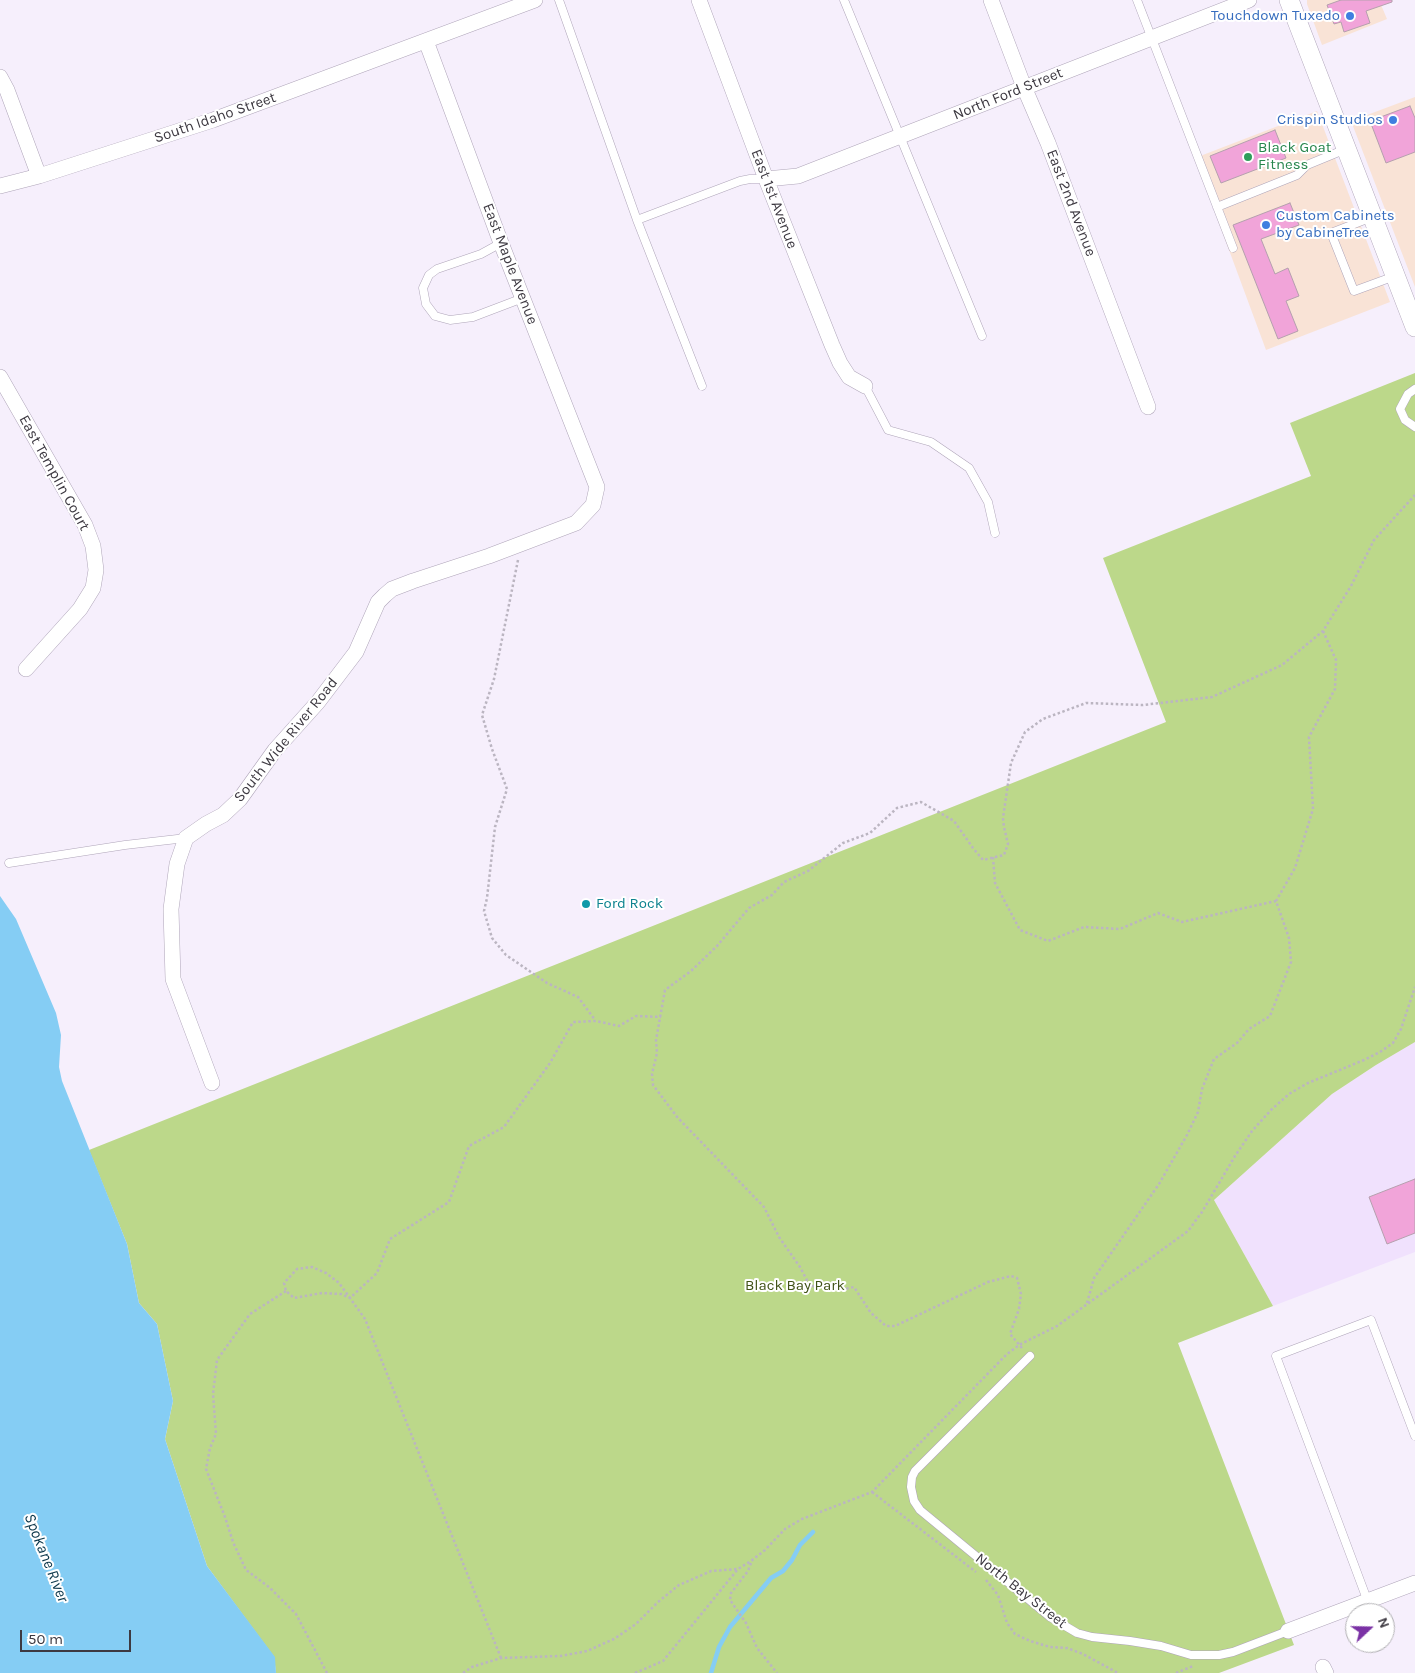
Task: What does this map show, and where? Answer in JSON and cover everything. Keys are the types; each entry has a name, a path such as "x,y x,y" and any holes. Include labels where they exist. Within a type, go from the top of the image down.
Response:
{"street":[{"name":"South Idaho Street","path":"0,186 39,176 213,120 535,0"},
{"name":"East 1st Avenue","path":"699,0 766,179 836,355 849,377 865,386"},
{"name":"East 2nd Avenue","path":"991,0 1024,87 1048,143 1148,407"},
{"name":"North Ford Street","path":"766,179 798,176 901,138 1024,87 1249,0"},
{"path":"1288,0 1415,327"},
{"name":"East Maple Avenue","path":"426,41 522,298 597,487"},
{"path":"0,77 7,90 39,176"},
{"name":"East Templin Court","path":"0,376 85,525 93,546 96,570 93,588 80,610 26,669"},
{"name":"South Wide River Road","path":"186,838 223,815 240,798 274,750 318,702 352,658 369,627 378,602 385,595 413,581 489,556 576,523 593,505 597,487"},
{"path":"186,838 177,864 171,909 173,979 212,1083"},
{"name":"North Bay Street","path":"1288,1631 1415,1583"}],"lane":[{"path":"559,0 637,220 702,386"},
{"path":"844,0 982,336"},
{"path":"1137,0 1233,248"},
{"path":"1217,207 1297,175 1307,164 1346,149"},
{"path":"637,220 740,181 766,179"},
{"path":"1372,217 1331,233 1354,292 1395,276"},
{"path":"501,243 481,254 437,269 429,275 423,288 426,304 435,316 450,320 473,316 522,298"},
{"path":"865,386 888,430 931,442 969,468 988,502 995,533"},
{"path":"1415,389 1408,394 1400,409 1405,420 1415,427"},
{"path":"9,863 125,845 186,838"},
{"path":"1368,1602 1276,1356 1371,1320 1415,1436"},
{"name":"North Bay Street","path":"1030,1356 915,1471 910,1487 916,1505 1050,1618 1077,1633 1092,1637 1154,1645 1191,1655 1219,1655 1233,1652 1288,1631"}],"path":[{"path":"1019,1345 1010,1334 1019,1309 1021,1294 1017,1278 1011,1276 988,1282 894,1326 886,1326 870,1312 854,1287 840,1290 810,1286 800,1267 779,1237 764,1207 678,1118 653,1085 652,1074 657,1054 656,1040 665,990 691,971 717,946 749,908 772,895 784,882 808,871 843,843 870,834 897,808 921,802 954,821 983,860 1004,854 1008,844 1003,818 1012,763 1025,732 1043,719 1086,702 1143,705 1212,697 1282,665 1322,631 1351,586 1374,540 1415,495"},
{"path":"521,544 498,661 482,715 492,749 508,789 495,827 484,911 492,938 506,955 547,983 578,997 596,1021"},
{"path":"993,857 995,883 1020,930 1048,941 1084,927 1120,929 1158,913 1182,922 1276,901 1295,868 1313,808 1309,738 1335,690 1336,660 1322,631"},
{"path":"1087,1304 1094,1278 1159,1184 1187,1135 1198,1112 1202,1089 1214,1059 1236,1043 1249,1029 1270,1016 1291,962 1289,938 1276,901"},
{"path":"635,1673 663,1661 738,1569 765,1550 785,1530 802,1519 872,1492 1003,1357 1019,1345 1057,1326 1188,1231 1202,1212 1235,1156 1252,1131 1270,1110 1289,1094 1308,1083 1364,1060 1393,1043 1402,1030 1415,987"},
{"path":"350,1298 376,1273 390,1239 449,1202 469,1146 504,1127 550,1063 573,1022 596,1021 619,1026 636,1016 660,1017"},
{"path":"350,1298 336,1293 322,1293 294,1298 286,1291 284,1283 294,1271 303,1267 326,1273 338,1284 350,1298 360,1311 369,1328 501,1658"},
{"path":"286,1291 250,1314 217,1360 212,1394 216,1434 210,1448 206,1469 233,1542 246,1570 269,1587 296,1614 326,1673"},
{"path":"872,1492 986,1581 998,1595 1007,1623 1015,1634 1050,1647 1067,1648 1083,1654 1118,1673"},
{"path":"751,1561 748,1571 730,1597 746,1623 757,1648 777,1673"},
{"path":"463,1673 472,1667 501,1658 561,1656 587,1651 614,1639 636,1624 658,1602 679,1585 711,1571 738,1569"}],"shaded area":[{"path":"1307,0 1379,0 1387,19 1322,45"},
{"path":"1415,97 1415,287 1351,121"},
{"path":"1317,111 1390,302 1266,350 1195,158"},
{"path":"1415,1042 1415,1252 1273,1306 1214,1200 1332,1094"}],"green space":[{"name":"Black Bay Park","path":"1415,373 1415,1042 1332,1094 1214,1200 1273,1306 1178,1343 1294,1645 1219,1673 276,1673 274,1657 207,1566 165,1439 173,1401 157,1324 139,1303 127,1244 89,1150 1166,722 1103,558 1311,476 1290,423"}],"water":[{"name":"Spokane River","path":"0,896 16,919 56,1013 61,1035 59,1067 62,1081 127,1244 139,1303 157,1324 173,1401 165,1439 207,1566 275,1657 276,1673 0,1673"}],"building":[{"name":"Touchdown Tuxedo","path":"1341,0 1392,0 1392,2 1366,11 1370,23 1344,32 1341,22 1334,24 1327,5"},
{"path":"1410,106 1415,118 1415,152 1386,163 1370,121"},
{"name":"Black Goat Fitness","path":"1275,130 1286,158 1221,183 1210,156"},
{"path":"1290,203 1299,225 1261,239 1275,274 1288,268 1299,296 1286,301 1298,331 1278,339 1233,225"},
{"path":"1415,1179 1415,1233 1387,1244 1369,1197"}],"waterway":[{"path":"711,1673 719,1647 730,1627 771,1578 783,1571 792,1560 800,1545 813,1532"}],"place":[{"name":"Touchdown Tuxedo","path":"1350,16"},
{"name":"Crispin Studios","path":"1393,120"},
{"name":"Black Goat Fitness","path":"1248,157"},
{"name":"Custom Cabinets by CabineTree","path":"1266,225"},
{"name":"Ford Rock","path":"586,904"}]}
